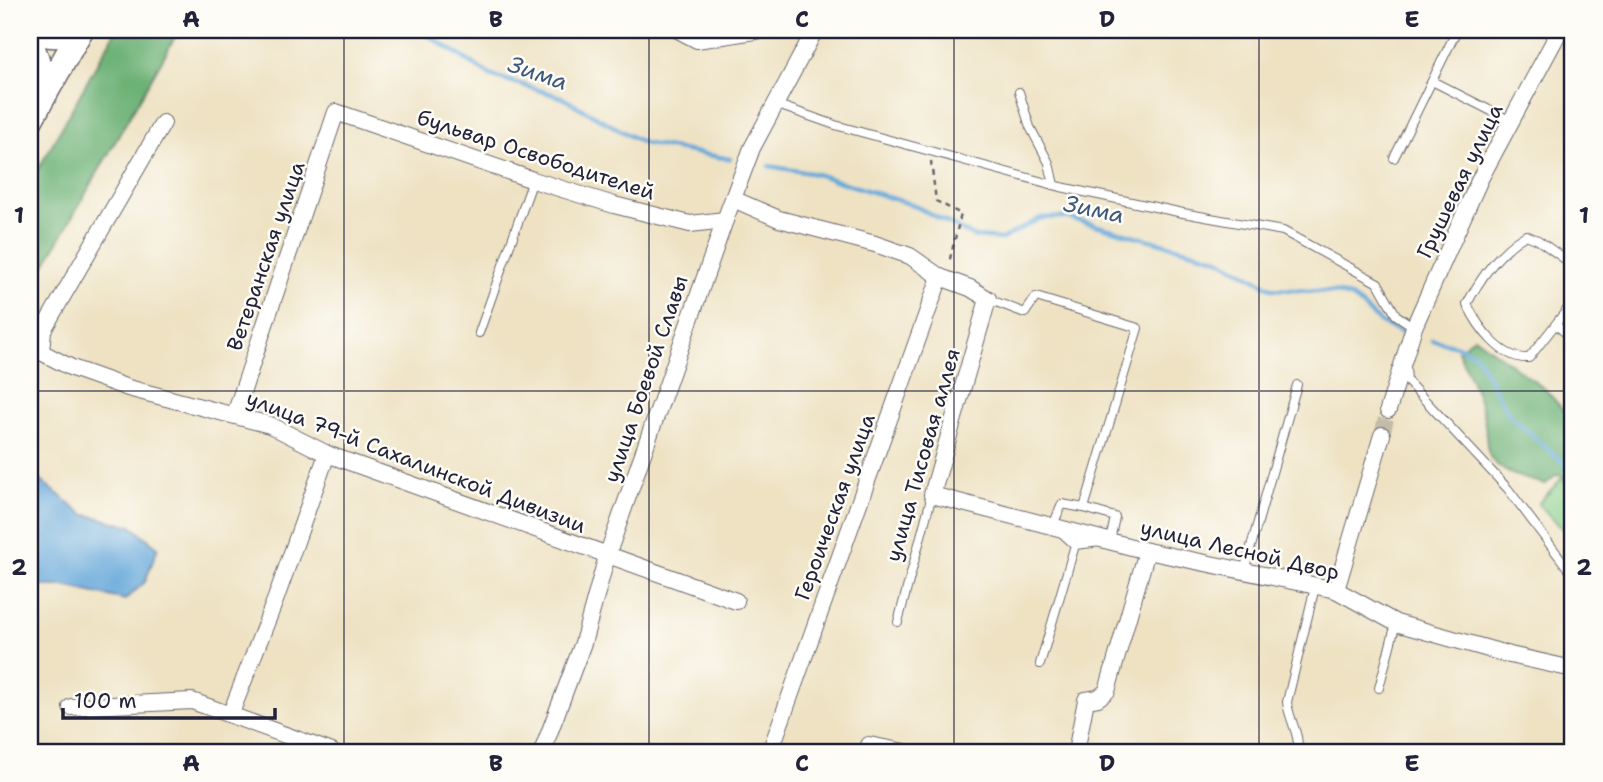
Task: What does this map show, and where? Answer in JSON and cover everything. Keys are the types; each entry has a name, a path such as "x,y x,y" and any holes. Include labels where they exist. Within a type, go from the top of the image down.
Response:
{"main road":[{"path":"34,30 62,36 71,30"},
{"path":"30,121 81,30"},
{"path":"30,35 66,55"},
{"path":"30,45 37,61 38,74 37,86 30,100"}],"street":[{"path":"678,30 697,40 761,30"},
{"name":"улица Боевой Славы","path":"542,752 583,643 607,556 752,148 814,30"},
{"name":"Грушевая улица","path":"1388,410 1414,327 1480,179 1560,30"},
{"name":"бульвар Освободителей","path":"336,111 533,180 614,205 690,224 725,220"},
{"name":"Ветеранская улица","path":"235,414 336,111"},
{"name":"улица 79-й Сахалинской Дивизии","path":"163,123 43,330 41,352 72,368 128,388 270,425 327,454 736,601"},
{"path":"733,199 779,219 910,256 942,278 970,288 988,299"},
{"name":"Героическая улица","path":"770,752 942,278"},
{"name":"улица Тисовая аллея","path":"932,495 988,299"},
{"path":"1336,590 1382,435"},
{"path":"231,713 327,454"},
{"name":"улица Лесной Двор","path":"932,495 1147,551 1336,590 1396,623 1573,668"},
{"path":"1076,752 1086,699 1098,698 1107,691 1147,551"},
{"path":"71,707 192,701 332,752"},
{"path":"869,745 905,752"}],"lane":[{"path":"1394,158 1457,30"},
{"path":"1432,81 1511,121"},
{"path":"1019,92 1030,128 1049,163 1054,185"},
{"path":"775,104 835,125 1054,185 1283,231 1378,284 1396,315 1414,327"},
{"path":"479,333 533,180"},
{"path":"1573,265 1538,240 1526,235 1509,244 1477,285 1467,304 1486,335 1518,358 1529,358 1573,303"},
{"path":"988,299 1025,313 1036,297 1138,328 1084,508"},
{"path":"1556,325 1573,339"},
{"path":"1405,354 1407,381 1508,489 1573,575"},
{"path":"1244,571 1297,385"},
{"name":"улица Тисовая аллея","path":"898,622 932,495"},
{"path":"1062,504 1115,517 1110,541 1075,545 1053,525 1062,504"},
{"path":"1040,664 1075,545"},
{"path":"1298,752 1297,733 1289,716 1287,702 1315,587"},
{"path":"1379,688 1396,623"}],"path":[{"path":"930,151 936,201 961,214 942,278"}],"green space":[{"path":"116,30 179,30 30,291 30,184"},
{"path":"1474,337 1545,389 1573,421 1573,483 1556,475 1546,484 1513,475 1490,457 1480,402 1458,351"},
{"path":"1562,478 1573,489 1573,540 1538,504"}],"water":[{"path":"30,472 83,514 131,526 158,547 145,582 125,600 64,586 38,586 30,581"}],"waterway":[{"name":"Зима","path":"420,30 490,75 561,97 643,143 730,159"},
{"name":"Зима","path":"769,166 816,174 913,205 975,237 1002,239 1041,218 1065,217 1217,258 1273,289 1334,292 1353,298 1381,323 1405,334"},
{"name":"Зима","path":"1432,340 1458,346 1476,355 1509,415 1573,471"}],"tunnel":[{"path":"1382,435 1388,410"}]}
